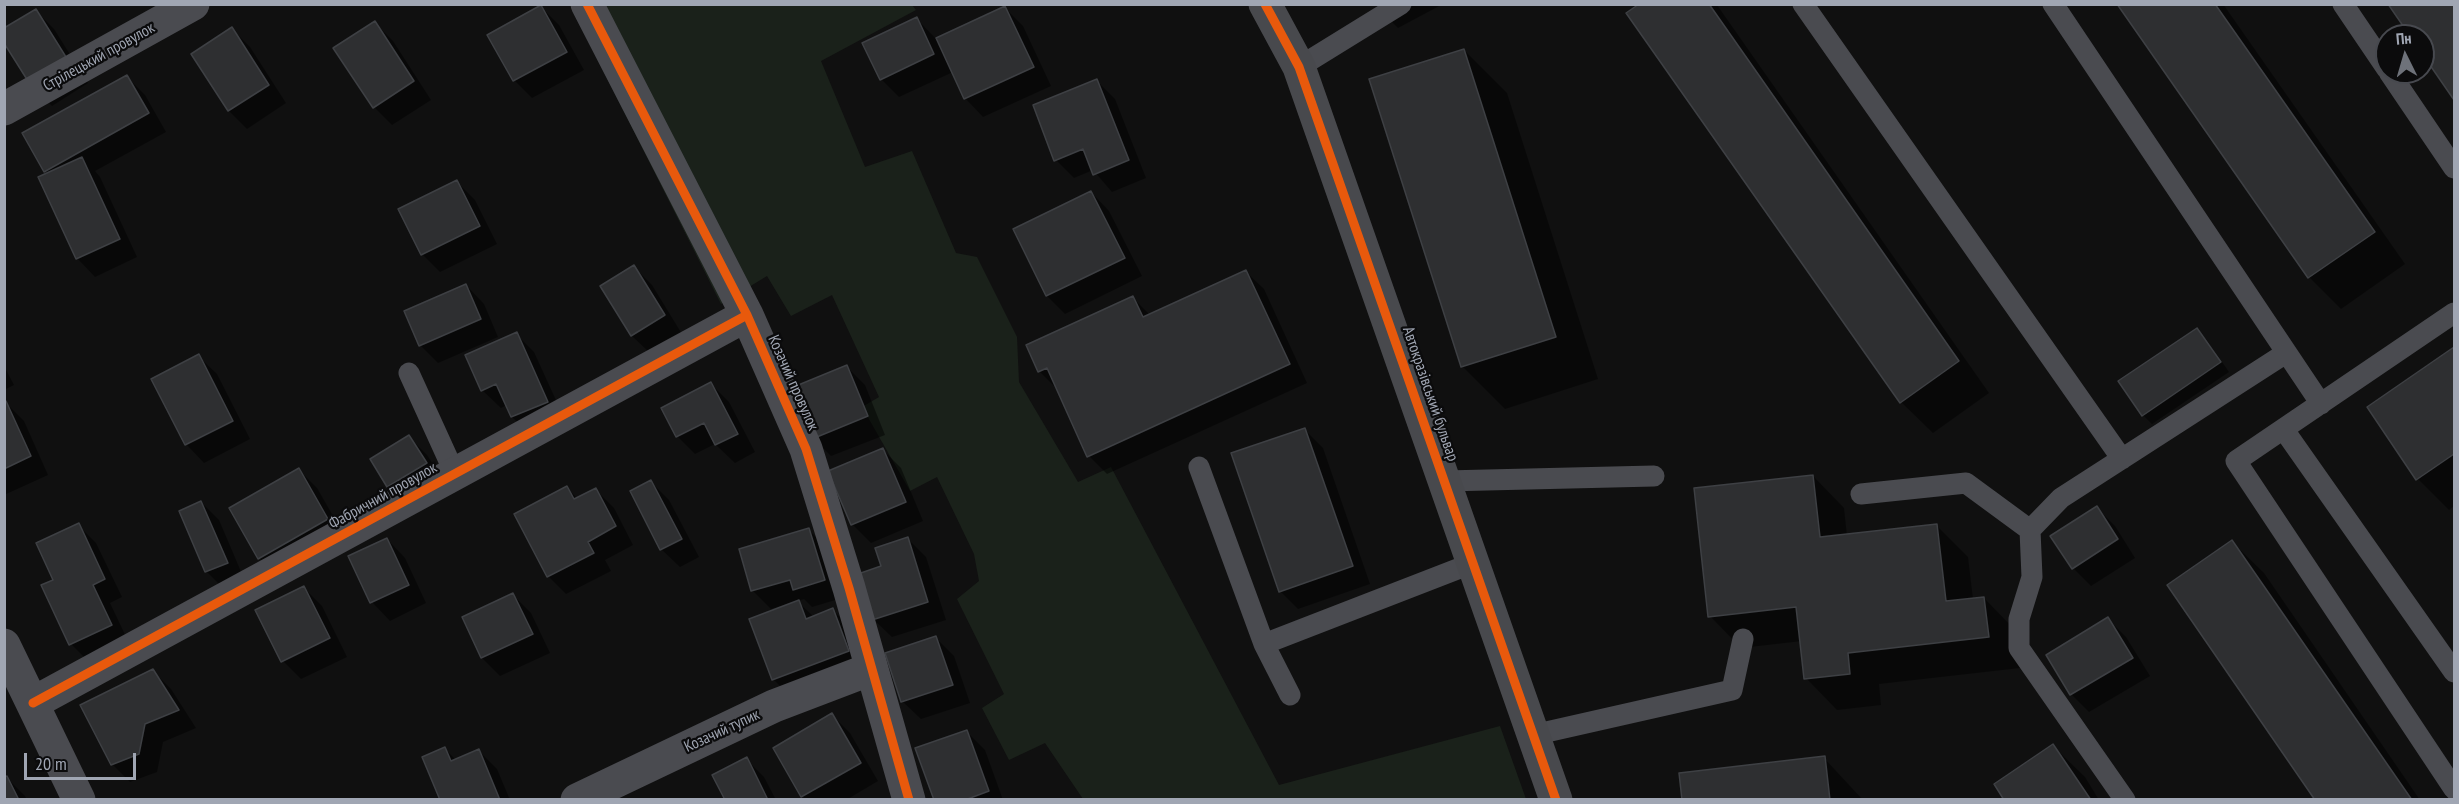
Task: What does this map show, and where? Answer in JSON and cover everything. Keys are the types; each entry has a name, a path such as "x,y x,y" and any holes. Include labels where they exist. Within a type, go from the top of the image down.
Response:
{"street":[{"name":"Стрілецький провулок","path":"4,109 193,4"},
{"name":"Козачий провулок","path":"587,4 747,315 806,449 909,800"},
{"name":"Автокразівський бульвар","path":"1265,4 1299,67 1556,800"},
{"name":"Фабричний провулок","path":"33,703 747,315"},
{"path":"4,645 79,800"},
{"name":"Козачий тупик","path":"576,800 774,706 872,669"}],"lane":[{"path":"1299,67 1401,4"},
{"path":"1803,4 2122,459"},
{"path":"2053,4 2321,404"},
{"path":"2343,4 2375,51"},
{"path":"2397,84 2454,168"},
{"path":"2454,313 2236,461 2454,789"},
{"path":"2125,800 2019,648 2019,619 2032,577 2030,530 2061,498 2286,353"},
{"path":"409,373 455,474"},
{"path":"2284,430 2454,672"},
{"path":"1198,467 1264,644 1290,695"},
{"path":"1445,481 1654,476"},
{"path":"1861,494 1966,483 2030,530"},
{"path":"1264,644 1473,563"},
{"path":"1533,735 1732,690 1743,639"}],"shaded area":[{"path":"570,5 912,5 916,10 821,61 865,167 912,151 956,253 977,257 1017,337 1019,382 1078,482 1111,467 1279,785 1500,726 1526,799 1083,799 1045,743 1009,760 982,708 1004,694 957,599 979,581 974,554 937,477 910,491 862,407 879,397 832,295 791,316 767,276 721,304"}],"building":[{"path":"1639,4 1709,4 1959,361 1900,403 1626,13"},
{"path":"2117,4 2215,4 2375,232 2308,278"},
{"path":"2388,4 2454,4 2454,100 2435,72 2435,24 2402,24"},
{"path":"541,5 567,52 513,81 487,35"},
{"path":"1005,6 1034,67 964,99 936,38"},
{"path":"36,9 71,65 33,89 4,43 4,28"},
{"path":"917,17 934,54 880,80 862,43"},
{"path":"375,21 414,81 373,108 333,48"},
{"path":"232,27 269,85 228,111 191,54"},
{"path":"1464,49 1556,337 1461,367 1369,79"},
{"path":"127,75 149,113 44,172 22,133"},
{"path":"1097,79 1129,160 1093,175 1083,149 1054,161 1033,105"},
{"path":"82,157 120,239 76,259 38,177"},
{"path":"457,180 480,226 421,255 398,209"},
{"path":"1091,191 1125,258 1046,296 1013,229"},
{"path":"634,265 665,315 631,336 600,286"},
{"path":"1246,270 1290,364 1087,457 1047,368 1038,372 1026,345 1133,296 1143,317"},
{"path":"466,284 481,319 419,346 404,311"},
{"path":"2197,328 2221,362 2142,416 2118,381"},
{"path":"517,332 548,402 511,417 496,384 481,391 465,355"},
{"path":"2454,347 2454,454 2416,480 2367,407"},
{"path":"199,354 233,421 185,445 151,379"},
{"path":"847,365 868,416 812,439 791,388"},
{"path":"711,382 738,434 715,445 704,423 676,437 661,408"},
{"path":"6,401 31,456 4,469 4,402"},
{"path":"1305,428 1353,566 1279,592 1231,453"},
{"path":"409,435 427,463 387,487 370,459"},
{"path":"883,448 906,502 851,525 828,471"},
{"path":"299,468 328,519 258,559 229,508"},
{"path":"1813,475 1820,537 1937,524 1946,601 1984,597 1989,637 1848,653 1850,674 1804,679 1796,607 1708,617 1694,488"},
{"path":"651,480 682,539 660,550 630,491"},
{"path":"567,486 574,499 596,488 616,526 588,542 594,553 547,577 514,514"},
{"path":"201,501 228,563 205,572 179,511"},
{"path":"2097,506 2118,539 2072,569 2050,536"},
{"path":"79,523 105,579 93,585 112,625 69,645 41,585 53,580 36,543"},
{"path":"809,528 825,580 793,590 790,580 751,591 739,549"},
{"path":"908,537 928,602 872,620 858,574 881,566 875,548"},
{"path":"387,538 409,585 370,603 348,556"},
{"path":"2232,540 2412,800 2315,800 2167,585"},
{"path":"304,586 330,638 281,662 255,610"},
{"path":"513,593 533,634 481,658 462,617"},
{"path":"799,600 806,619 833,608 849,651 772,680 749,619"},
{"path":"2108,617 2133,658 2070,695 2046,655"},
{"path":"936,636 953,685 901,702 885,653"},
{"path":"153,669 179,710 145,724 139,754 111,765 80,705"},
{"path":"832,713 861,763 801,797 773,748"},
{"path":"967,730 989,791 965,800 934,800 915,748"},
{"path":"2053,744 2091,800 2004,800 1994,784"},
{"path":"445,747 451,761 479,749 500,800 440,800 422,757"},
{"path":"1825,756 1830,800 1682,800 1679,773"},
{"path":"747,757 768,800 725,800 712,775"},
{"path":"7,776 19,800 4,800 4,777"}],"cycle path":[{"path":"587,4 747,315 806,449 849,588 909,800"},
{"path":"1265,4 1299,67 1556,800"},
{"path":"33,703 747,315"}]}
